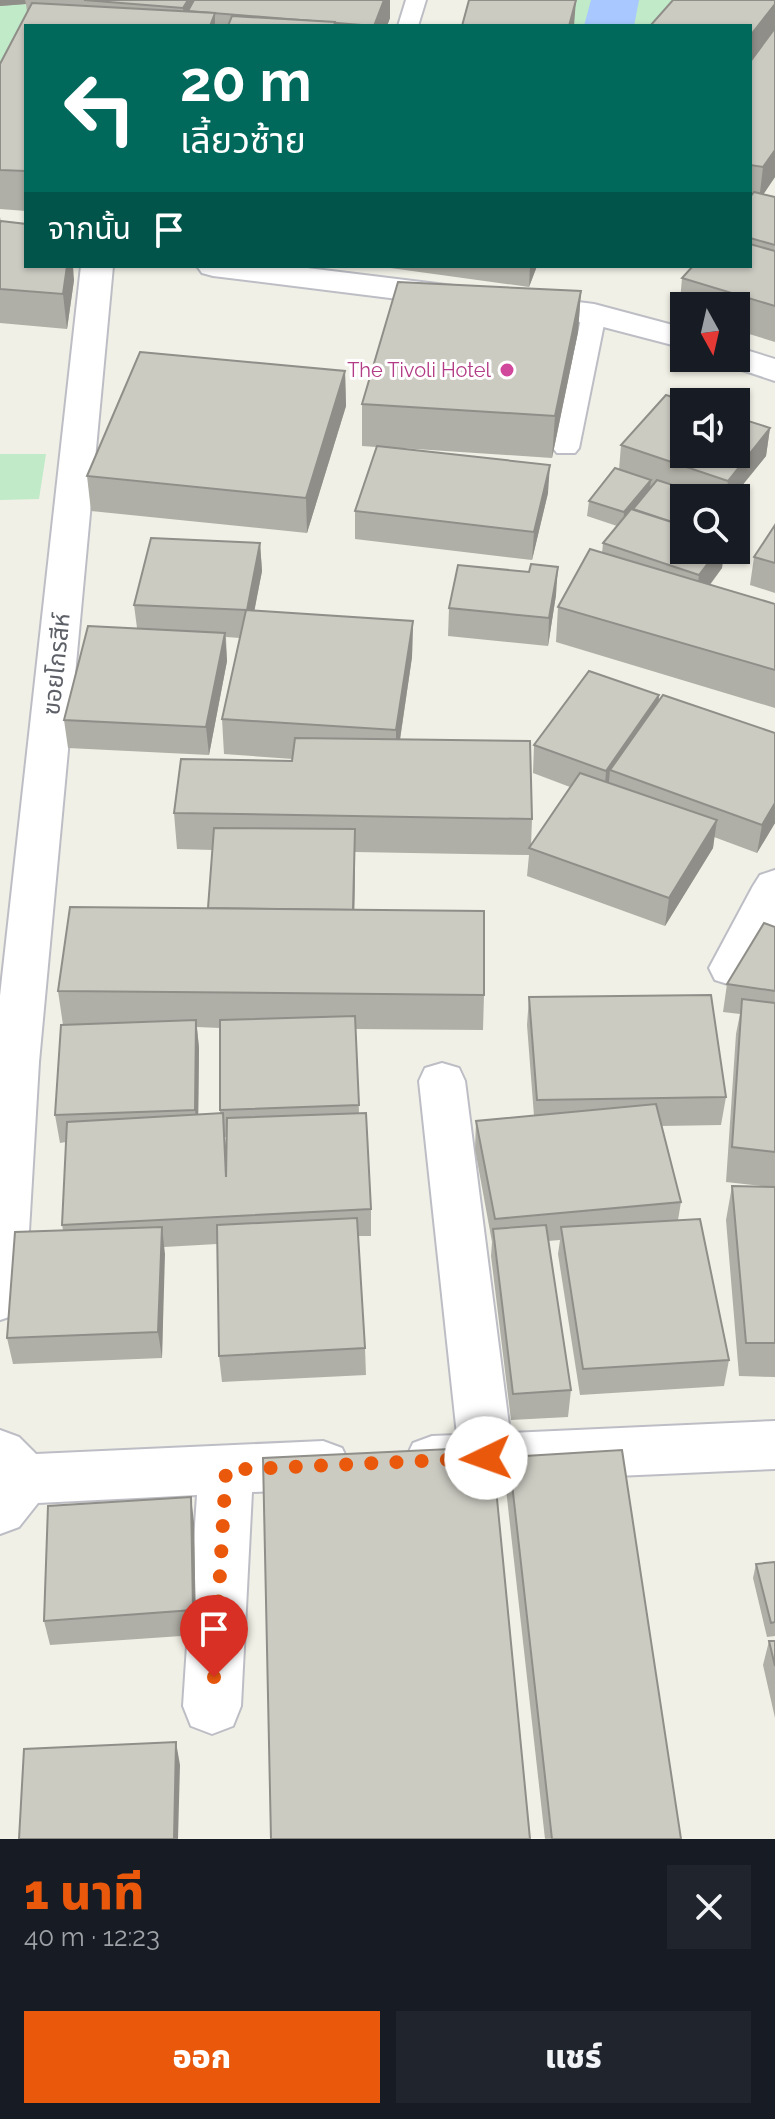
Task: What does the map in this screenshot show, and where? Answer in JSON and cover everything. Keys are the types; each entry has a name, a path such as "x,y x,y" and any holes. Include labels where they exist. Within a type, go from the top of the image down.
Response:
{"street":[{"name":"ฃอยโกรสีห์","path":"0,1299 16,1062 97,268"},
{"path":"247,268 331,273 594,314 670,334"},
{"path":"731,968 775,886"},
{"path":"442,1081 486,1458"},
{"path":"8,1480 775,1445"},
{"path":"212,1706 226,1470"}],"lane":[{"path":"409,24 416,0"},
{"path":"566,448 594,314"}],"green space":[{"path":"0,0 37,0 0,67"},
{"path":"573,0 702,0 682,24 568,24"},
{"path":"0,454 46,454 39,499 0,500"}],"water":[{"path":"591,0 639,0 634,24 585,24"}],"building":[{"path":"84,0 188,0 183,8"},
{"path":"194,0 384,0 375,24 188,11"},
{"path":"469,0 576,0 570,24 463,24"},
{"path":"673,0 775,0 752,33 752,24 652,24"},
{"path":"32,3 215,13 211,24 24,24 24,171 0,170 0,64"},
{"path":"232,16 335,22 334,24 229,24"},
{"path":"775,28 775,150 763,167 752,165 752,59"},
{"path":"754,192 775,197 775,245 752,239"},
{"path":"0,223 24,224 24,268 67,268 63,294 0,289"},
{"path":"752,245 775,251 775,306 750,298 750,292 728,292 682,278 691,268 752,268"},
{"path":"398,282 581,291 555,416 362,404"},
{"path":"140,352 345,371 306,498 87,476"},
{"path":"666,395 670,396 670,461 621,445"},
{"path":"750,422 770,428 750,453"},
{"path":"377,446 550,465 534,532 355,511"},
{"path":"615,468 651,480 624,512 589,501"},
{"path":"689,468 738,468 728,481"},
{"path":"657,480 670,484 670,521 633,509"},
{"path":"631,509 670,522 670,564 707,564 699,575 603,543"},
{"path":"775,525 775,563 754,557"},
{"path":"151,538 260,543 247,610 134,605"},
{"path":"590,549 775,604 775,670 558,607"},
{"path":"531,564 558,567 549,618 449,608 458,565 529,572"},
{"path":"246,610 413,621 396,730 222,719"},
{"path":"88,626 225,633 206,727 64,720"},
{"path":"589,671 659,695 606,771 534,745"},
{"path":"663,695 775,733 775,803 762,825 610,770"},
{"path":"295,738 530,741 532,819 174,813 181,759 292,761"},
{"path":"580,773 717,820 669,898 529,848"},
{"path":"214,828 355,829 353,910 208,908"},
{"path":"70,907 484,911 484,995 58,991"},
{"path":"764,923 775,927 775,991 727,984"},
{"path":"711,995 726,1097 537,1100 529,997"},
{"path":"742,999 775,1003 775,1152 732,1147"},
{"path":"355,1016 359,1105 220,1110 220,1020"},
{"path":"196,1020 195,1110 55,1115 61,1025"},
{"path":"656,1104 681,1202 495,1219 476,1121"},
{"path":"223,1113 226,1177 227,1118 366,1113 371,1209 62,1225 67,1122"},
{"path":"732,1186 775,1187 775,1343 746,1343"},
{"path":"357,1218 365,1348 219,1356 217,1225"},
{"path":"700,1219 729,1360 583,1369 561,1227"},
{"path":"546,1225 571,1390 513,1394 493,1229"},
{"path":"162,1227 158,1332 7,1338 15,1232"},
{"path":"492,1447 530,1839 271,1839 263,1458"},
{"path":"622,1450 681,1839 552,1839 509,1457"},
{"path":"191,1497 193,1610 44,1621 48,1506"},
{"path":"775,1562 775,1622 771,1623 756,1564"},
{"path":"769,1641 775,1641 775,1666"},
{"path":"176,1742 174,1839 19,1839 24,1749"}],"place":[{"name":"The Tivoli Hotel","path":"507,370"}],"route":[{"path":"214,1677 226,1470 486,1458"}]}
